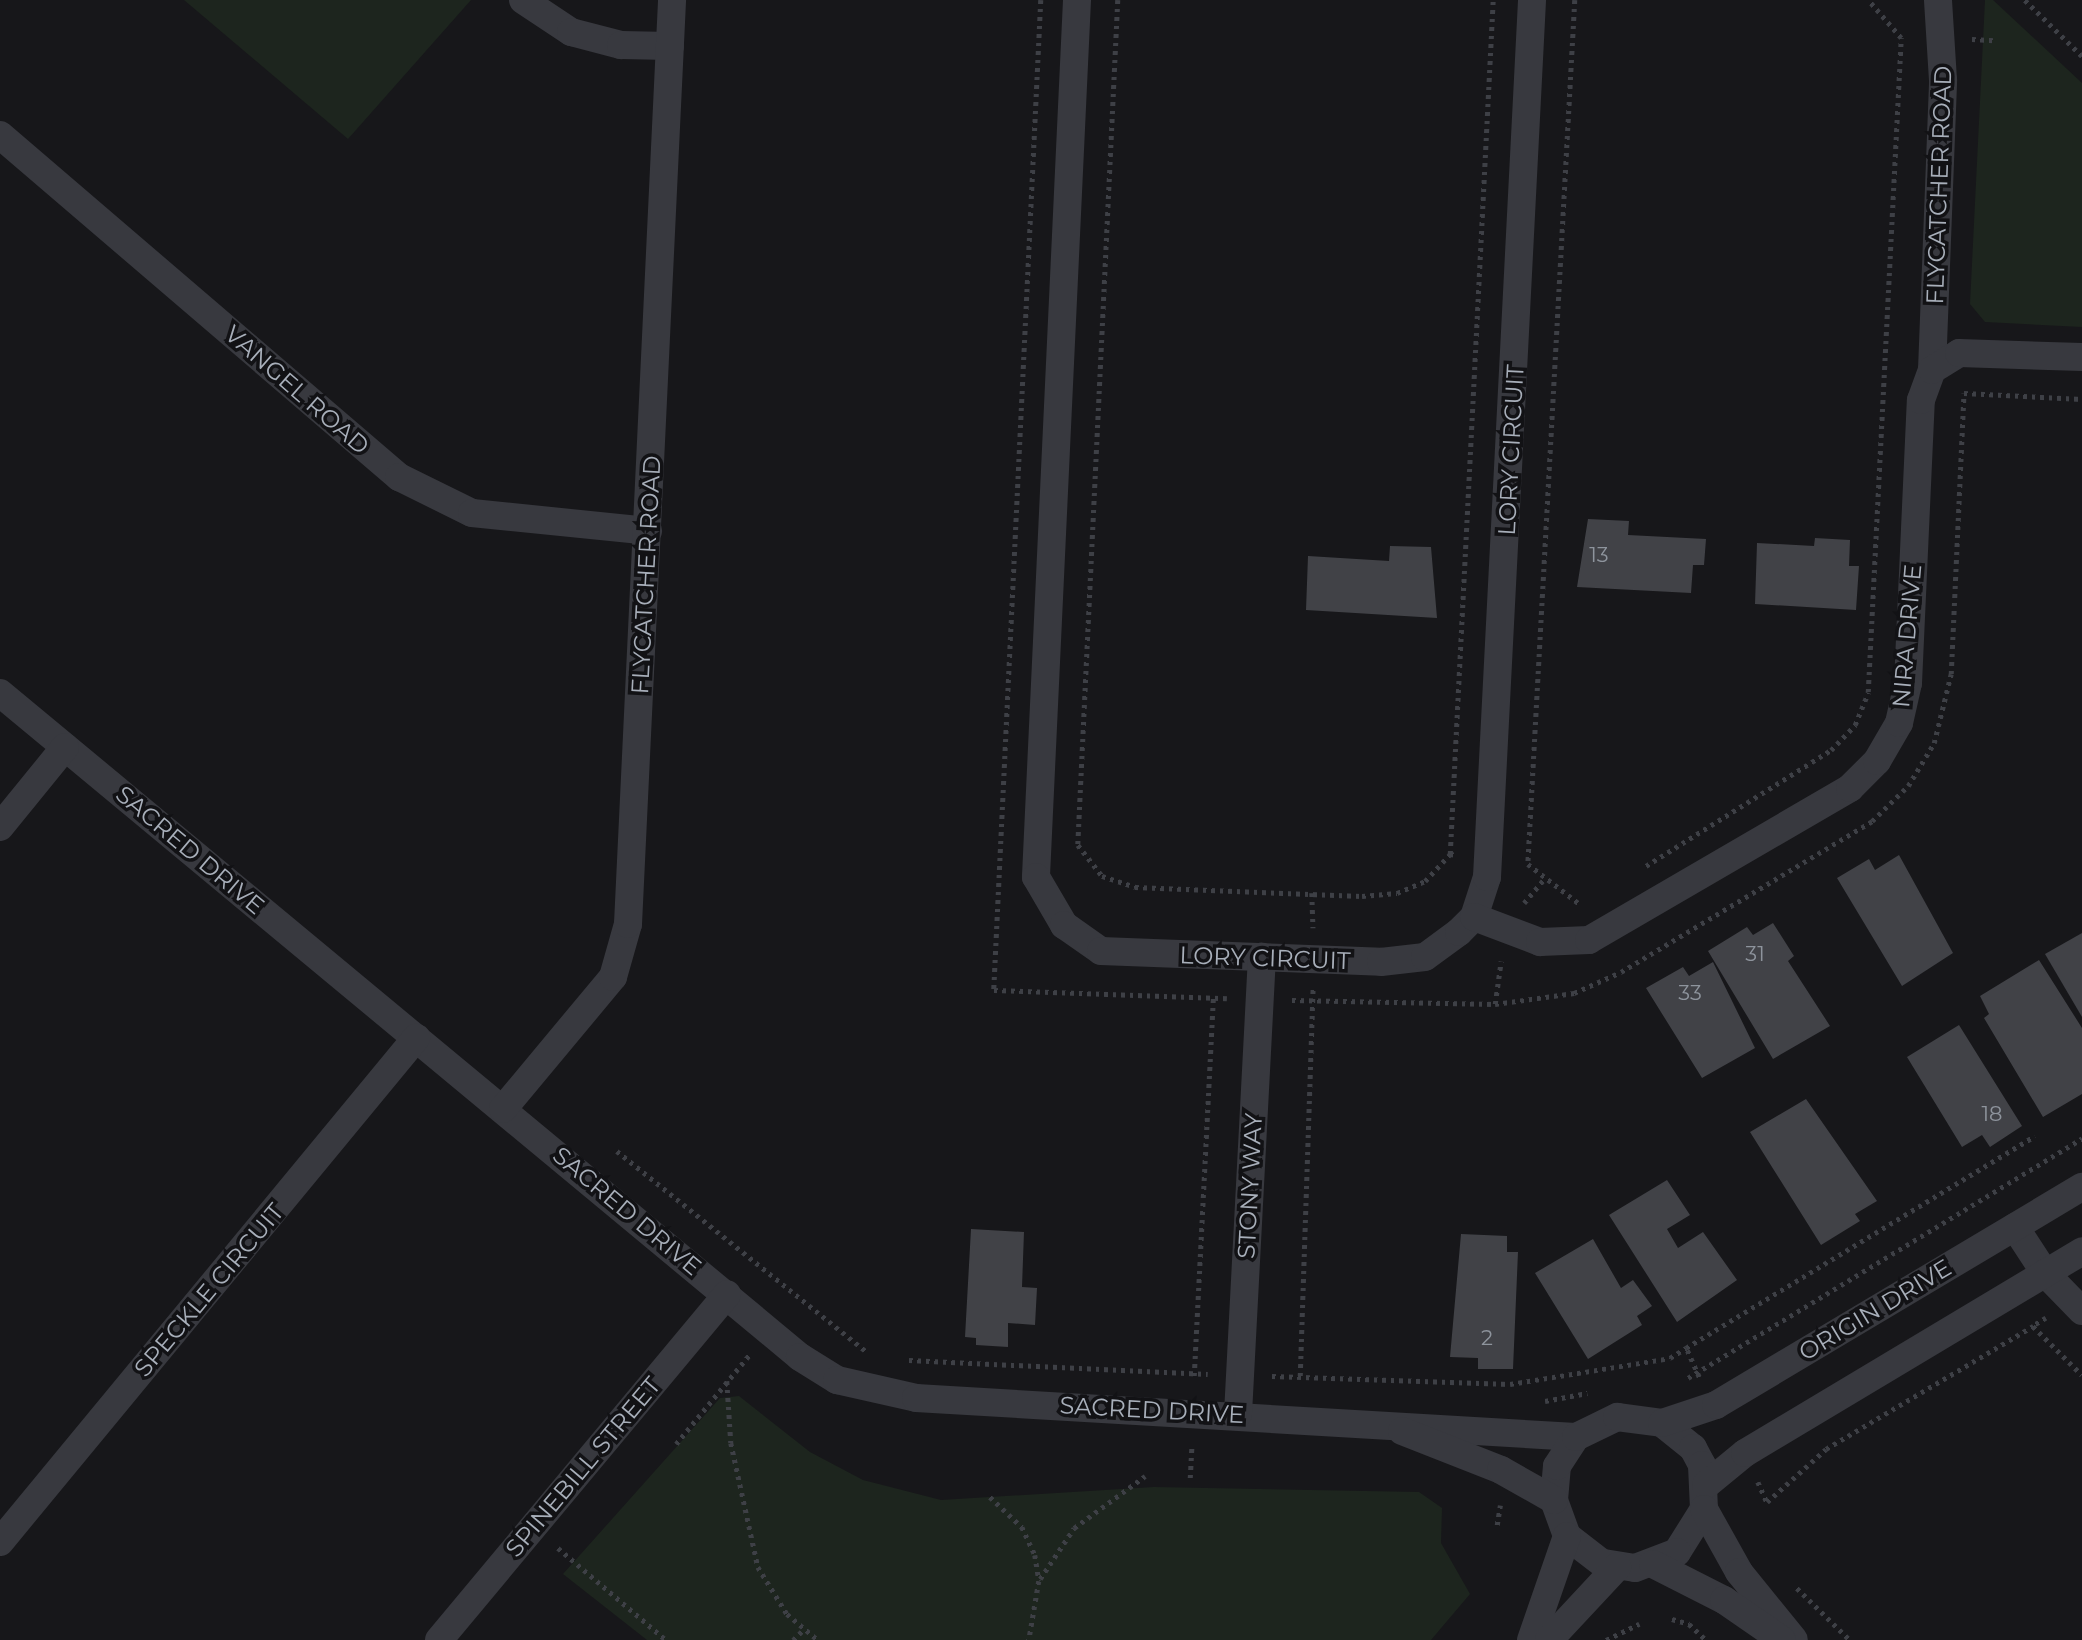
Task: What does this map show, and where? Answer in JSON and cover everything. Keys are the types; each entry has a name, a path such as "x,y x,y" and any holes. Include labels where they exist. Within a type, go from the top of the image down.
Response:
{"street":[{"path":"523,0 571,32 621,45 670,46"},
{"name":"FLYCATCHER ROAD","path":"503,1109 613,977 628,924 672,0"},
{"name":"LORY CIRCUIT","path":"1077,0 1036,877 1065,925 1101,951 1381,962 1424,957 1474,917 1489,860 1532,0"},
{"name":"FLYCATCHER ROAD","path":"1928,381 1943,80 1938,0"},
{"name":"VANGEL ROAD","path":"0,135 399,477 472,513 648,531"},
{"path":"1928,381 1959,353 2082,357"},
{"name":"NIRA DRIVE","path":"1474,917 1540,942 1589,940 1850,788 1877,761 1899,723 1908,683 1928,381"},
{"name":"SACRED DRIVE","path":"0,693 770,1331 837,1380 877,1394 1377,1422 1576,1437"},
{"path":"0,827 65,747"},
{"name":"STONY WAY","path":"1238,1414 1262,957"},
{"name":"SPECKLE CIRCUIT","path":"0,1542 416,1038"},
{"name":"ORIGIN DRIVE","path":"1576,1437 1617,1417 1662,1423 1716,1405 2082,1187"},
{"path":"2015,1227 2045,1273 2077,1306"},
{"path":"1576,1437 1557,1466 1553,1500 1567,1536 1589,1556 1617,1567 1653,1564 1677,1552 1705,1497 1745,1453 2082,1251"},
{"name":"SPINEBILL STREET","path":"439,1640 727,1294"},
{"name":"SACRED DRIVE","path":"1377,1422 1500,1469 1553,1500"},
{"path":"1662,1423 1693,1448 1705,1497 1739,1572 1794,1640"},
{"path":"1531,1640 1567,1536"},
{"path":"1653,1564 1783,1640"},
{"path":"1549,1640 1617,1567"}],"path":[{"path":"1041,0 994,990 1260,999"},
{"path":"1118,0 1078,845 1102,876 1135,887 1362,896 1397,893 1424,881 1450,854 1493,0"},
{"path":"1528,864 1575,0"},
{"path":"1639,870 1780,785 1831,750 1855,724 1868,692 1873,651 1901,38 1868,0"},
{"path":"2025,0 2082,55"},
{"path":"1883,388 1928,381 2082,399"},
{"path":"1450,854 1528,864 1579,906 1591,899"},
{"path":"1190,1478 1213,998"},
{"path":"1300,1377 1313,1000"},
{"path":"1696,1372 2082,1138"},
{"path":"617,1151 833,1330 881,1356"},
{"path":"2077,1306 2033,1326 2082,1374"},
{"path":"676,1444 770,1331"},
{"path":"894,1358 1240,1376 1510,1384 1670,1358 1686,1348"},
{"path":"727,1381 731,1443 758,1567 803,1630 818,1640"},
{"path":"1028,1640 1039,1581 1073,1528 1145,1476"},
{"path":"990,1497 1022,1527 1039,1581"},
{"path":"533,1527 666,1640"},
{"path":"1672,1619 1689,1624 1706,1640"},
{"path":"1606,1640 1639,1624"},
{"path":"793,1640 803,1630"}],"shaded area":[{"path":"184,0 471,0 348,139"},
{"path":"1985,0 1993,0 2082,83 2082,327 1985,322 1970,304"},
{"path":"739,1396 810,1452 863,1480 941,1500 1154,1487 1419,1492 1442,1508 1441,1543 1470,1594 1431,1640 647,1640 563,1574 720,1398"}],"building":[{"path":"1588,519 1629,521 1628,535 1706,539 1704,565 1693,565 1691,593 1577,587"},
{"path":"1815,538 1850,540 1849,566 1859,566 1856,610 1755,604 1757,543 1814,546"},
{"path":"1390,546 1431,547 1437,618 1306,610 1308,556 1389,561"},
{"path":"1899,855 1953,953 1902,986 1837,878 1869,859 1875,870"},
{"path":"1773,923 1794,956 1788,961 1830,1026 1773,1059 1708,951 1747,927 1753,935"},
{"path":"2082,933 2082,1017 2045,954"},
{"path":"2039,960 2082,1028 2082,1094 2043,1117 1984,1018 1989,1014 1980,996"},
{"path":"1713,962 1755,1048 1702,1078 1646,988 1683,967 1689,976"},
{"path":"1959,1025 2022,1126 1990,1147 1982,1135 1962,1147 1907,1057"},
{"path":"1806,1099 1877,1201 1855,1214 1860,1221 1821,1245 1750,1132"},
{"path":"1667,1180 1690,1215 1667,1229 1678,1248 1703,1232 1737,1280 1677,1322 1609,1215"},
{"path":"971,1229 1024,1232 1022,1287 1037,1288 1035,1325 1008,1323 1008,1347 976,1345 976,1338 965,1337"},
{"path":"1461,1234 1507,1236 1507,1252 1518,1252 1513,1369 1478,1369 1478,1358 1450,1357"},
{"path":"1593,1239 1621,1288 1633,1280 1652,1306 1637,1316 1642,1325 1588,1359 1535,1273"}]}
